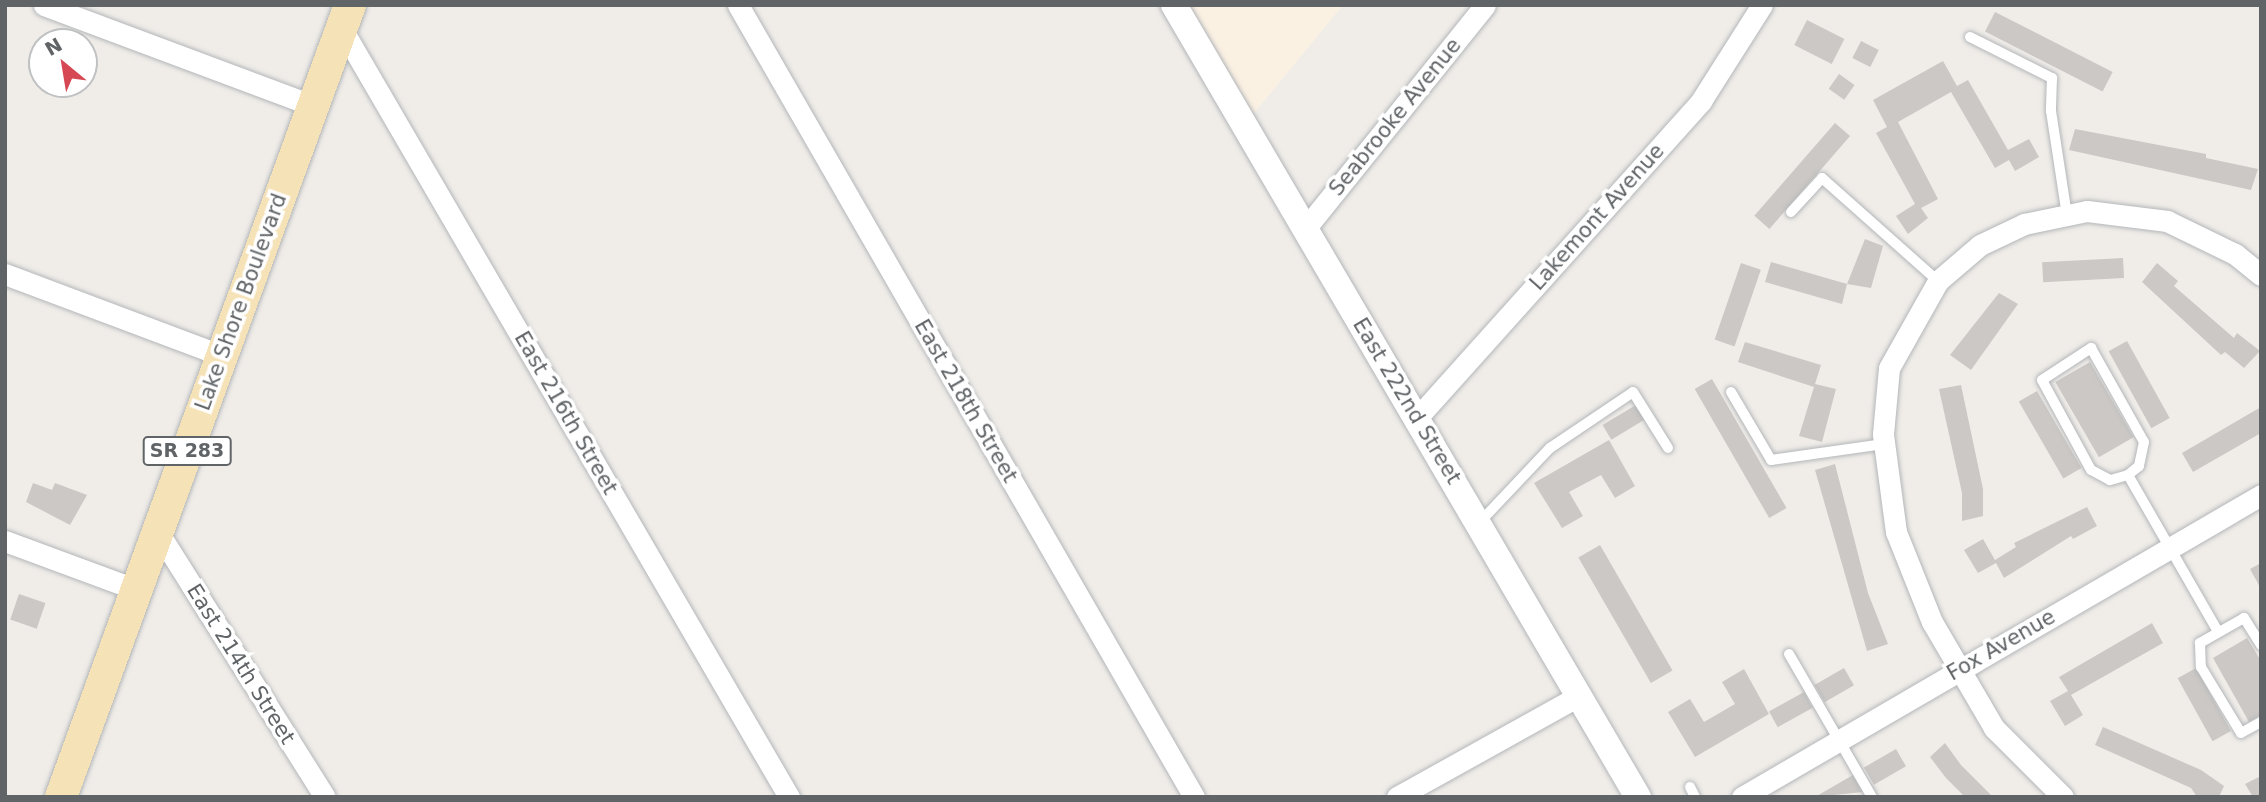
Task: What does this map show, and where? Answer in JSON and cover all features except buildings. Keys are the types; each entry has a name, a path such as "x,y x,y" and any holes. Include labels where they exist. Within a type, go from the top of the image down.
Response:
{"main road":[{"name":"Lake Shore Boulevard","path":"61,797 346,17"}],"street":[{"path":"44,5 312,105"},
{"name":"East 218th Street","path":"738,5 1194,797"},
{"name":"East 222nd Street","path":"1174,5 1638,797"},
{"name":"Seabrooke Avenue","path":"1305,229 1485,5"},
{"name":"Lakemont Avenue","path":"1417,418 1701,101 1753,8"},
{"name":"East 216th Street","path":"346,17 789,797"},
{"path":"2063,797 1994,729 1956,671 1896,531 1884,444 1889,368 1938,281 1980,245 2024,224 2087,211 2167,221 2235,254 2261,275"},
{"path":"5,274 221,355"},
{"name":"Fox Avenue","path":"1742,797 2261,495"},
{"name":"East 214th Street","path":"158,532 324,797"},
{"path":"5,541 135,589"},
{"path":"1397,797 1580,695"}],"lane":[{"path":"1970,37 2052,78 2051,111 2067,215"},
{"path":"1791,212 1822,178 1938,281"},
{"path":"2091,348 2144,442 2139,466 2128,475 2110,480 2091,470 2042,380 2091,348"},
{"path":"1479,523 1561,439 1633,391 1668,448"},
{"path":"1731,392 1771,460 1884,444"},
{"path":"2128,475 2217,630"},
{"path":"2261,645 2244,618 2217,630 2200,643 2200,667 2241,733 2261,722"},
{"path":"1788,654 1871,797"}],"shaded area":[{"path":"1174,5 1343,5 1245,124"}]}
